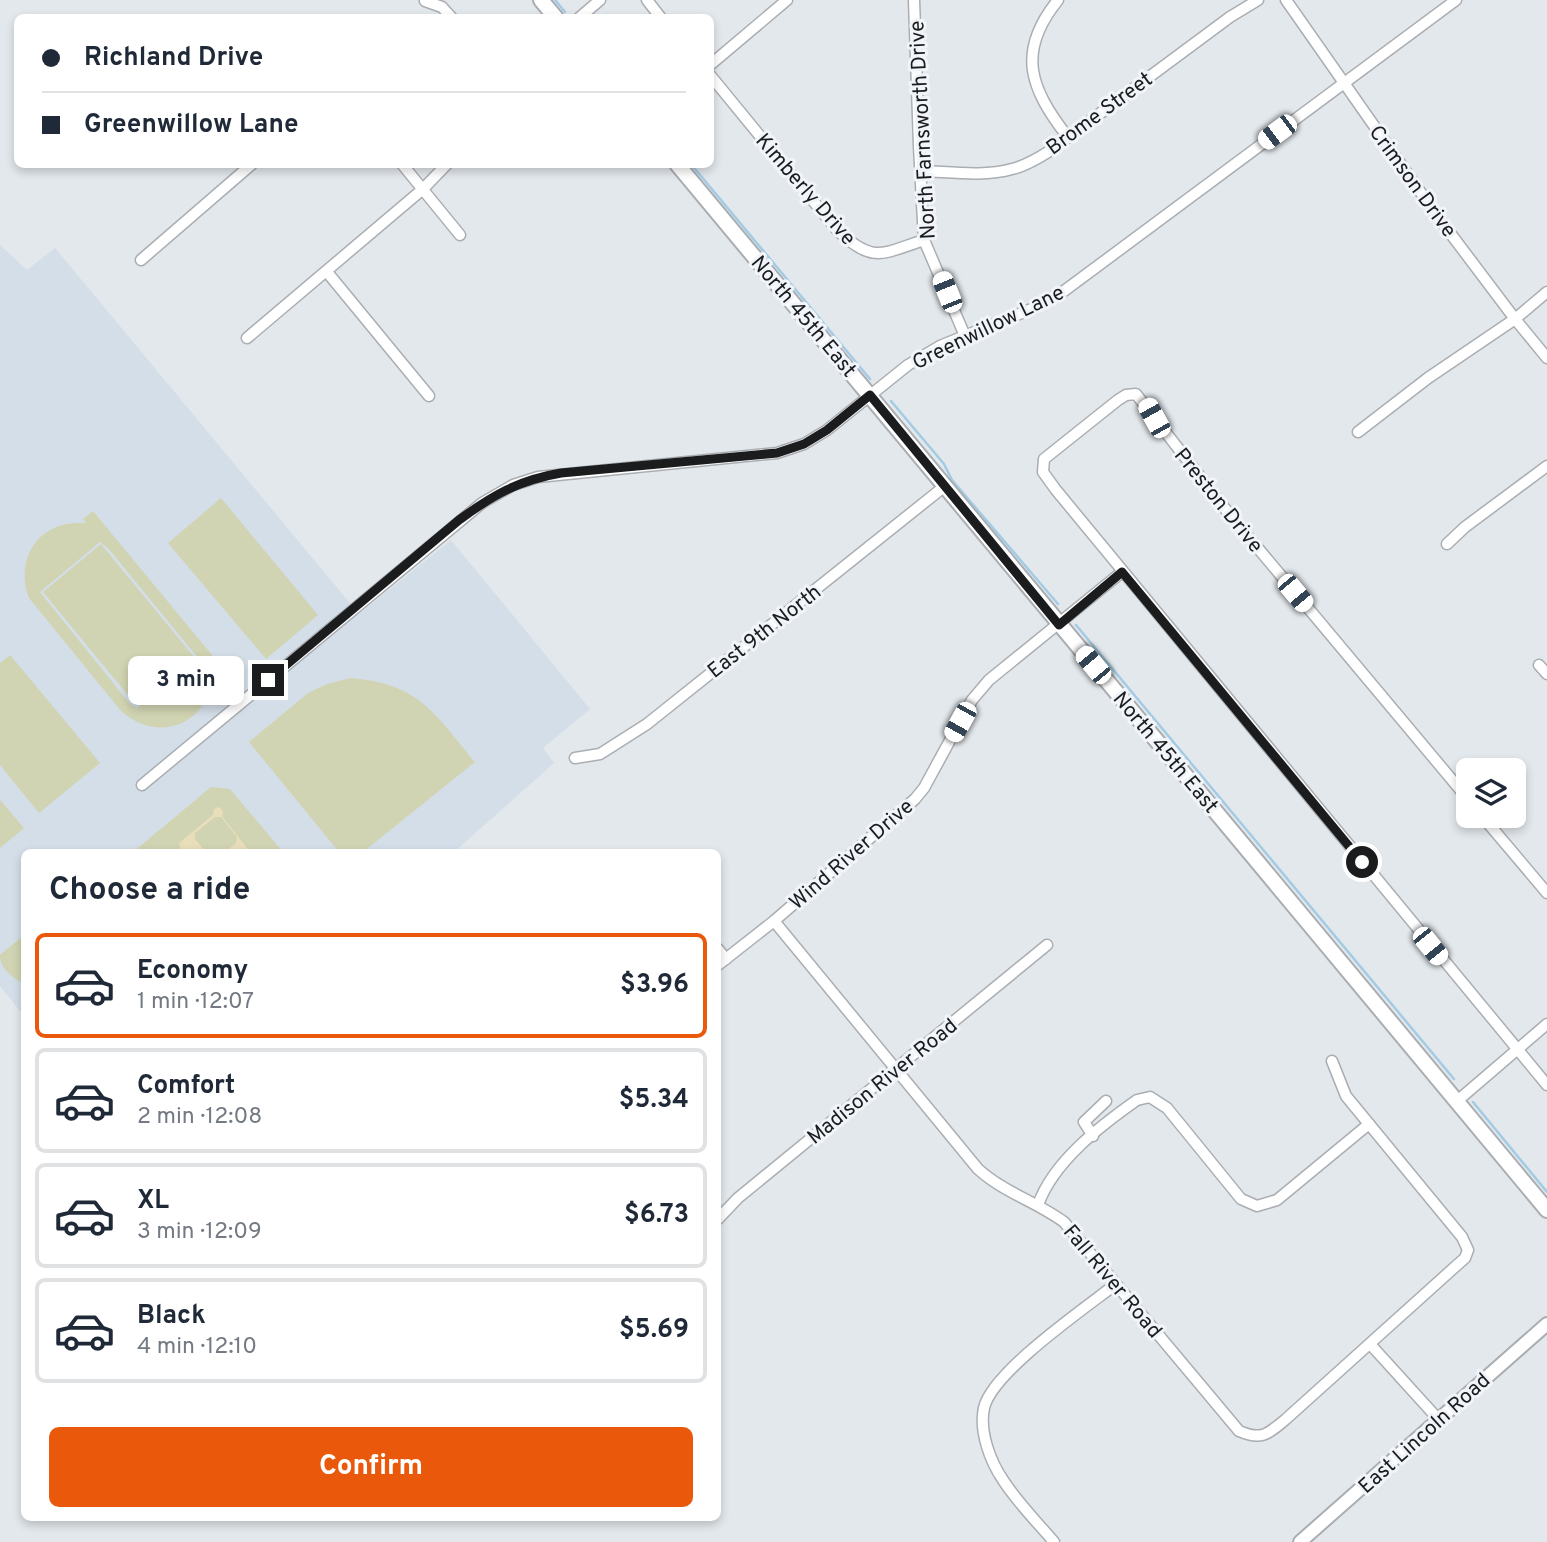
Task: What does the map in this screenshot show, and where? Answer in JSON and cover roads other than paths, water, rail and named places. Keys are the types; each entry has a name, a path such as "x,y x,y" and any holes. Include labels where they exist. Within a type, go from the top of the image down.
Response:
{"main road":[{"path":"541,0 553,14"},
{"name":"North 45th East","path":"680,168 1547,1210"}],"street":[{"path":"584,14 600,0"},
{"path":"647,0 658,14"},
{"path":"714,62 787,0"},
{"name":"North Farnsworth Drive","path":"914,0 925,240 965,336"},
{"path":"1058,0 1034,38 1031,53 1037,86 1044,103 1067,136"},
{"name":"Brome Street","path":"922,171 981,173 1011,170 1048,152 1258,0"},
{"name":"Crimson Drive","path":"1286,0 1435,213 1547,358"},
{"name":"Greenwillow Lane","path":"142,785 482,503 513,485 538,477 777,453 804,444 827,430 908,365 940,346 1034,308 1064,291 1456,0"},
{"path":"425,1 442,7 448,14"},
{"name":"Kimberly Drive","path":"714,80 828,220 855,247 878,255 925,240"},
{"path":"141,260 248,168"},
{"path":"405,168 460,235"},
{"path":"247,338 423,189 443,168"},
{"path":"327,272 429,396"},
{"path":"1358,432 1428,378 1515,319 1547,292"},
{"name":"Preston Drive","path":"1122,572 1043,472 1044,459 1118,400 1126,395 1136,394 1226,510 1456,785"},
{"path":"1447,544 1465,527 1547,467"},
{"name":"East 9th North","path":"575,758 600,754 647,724 945,486"},
{"path":"1122,572 1547,1086"},
{"name":"Wind River Drive","path":"722,962 774,921 915,799 924,788 972,700 989,680 1122,572"},
{"path":"1539,665 1547,674"},
{"path":"1492,828 1547,893"},
{"name":"Fall River Road","path":"774,921 978,1169 998,1185 1038,1205 1064,1222 1239,1431 1253,1437 1269,1433 1465,1258 1468,1250 1462,1237 1368,1124"},
{"name":"Madison River Road","path":"721,1215 738,1198 1047,945"},
{"path":"1456,1102 1547,1024"},
{"path":"1038,1205 1055,1171 1137,1100 1150,1097 1167,1108 1241,1199 1257,1206 1277,1200 1368,1124 1346,1096 1332,1061"},
{"path":"1093,1136 1084,1122 1106,1101"},
{"path":"1054,1542 1002,1479 990,1456 983,1409 1006,1374 1116,1284"},
{"name":"East Lincoln Road","path":"1300,1542 1547,1324"},
{"path":"1370,1344 1438,1420"}],"waterway":[{"path":"555,0 565,12"},
{"path":"694,168 870,379"},
{"path":"891,401 944,464 952,480 1058,604"},
{"path":"1076,625 1454,1079"},
{"path":"1473,1102 1547,1192"}]}
